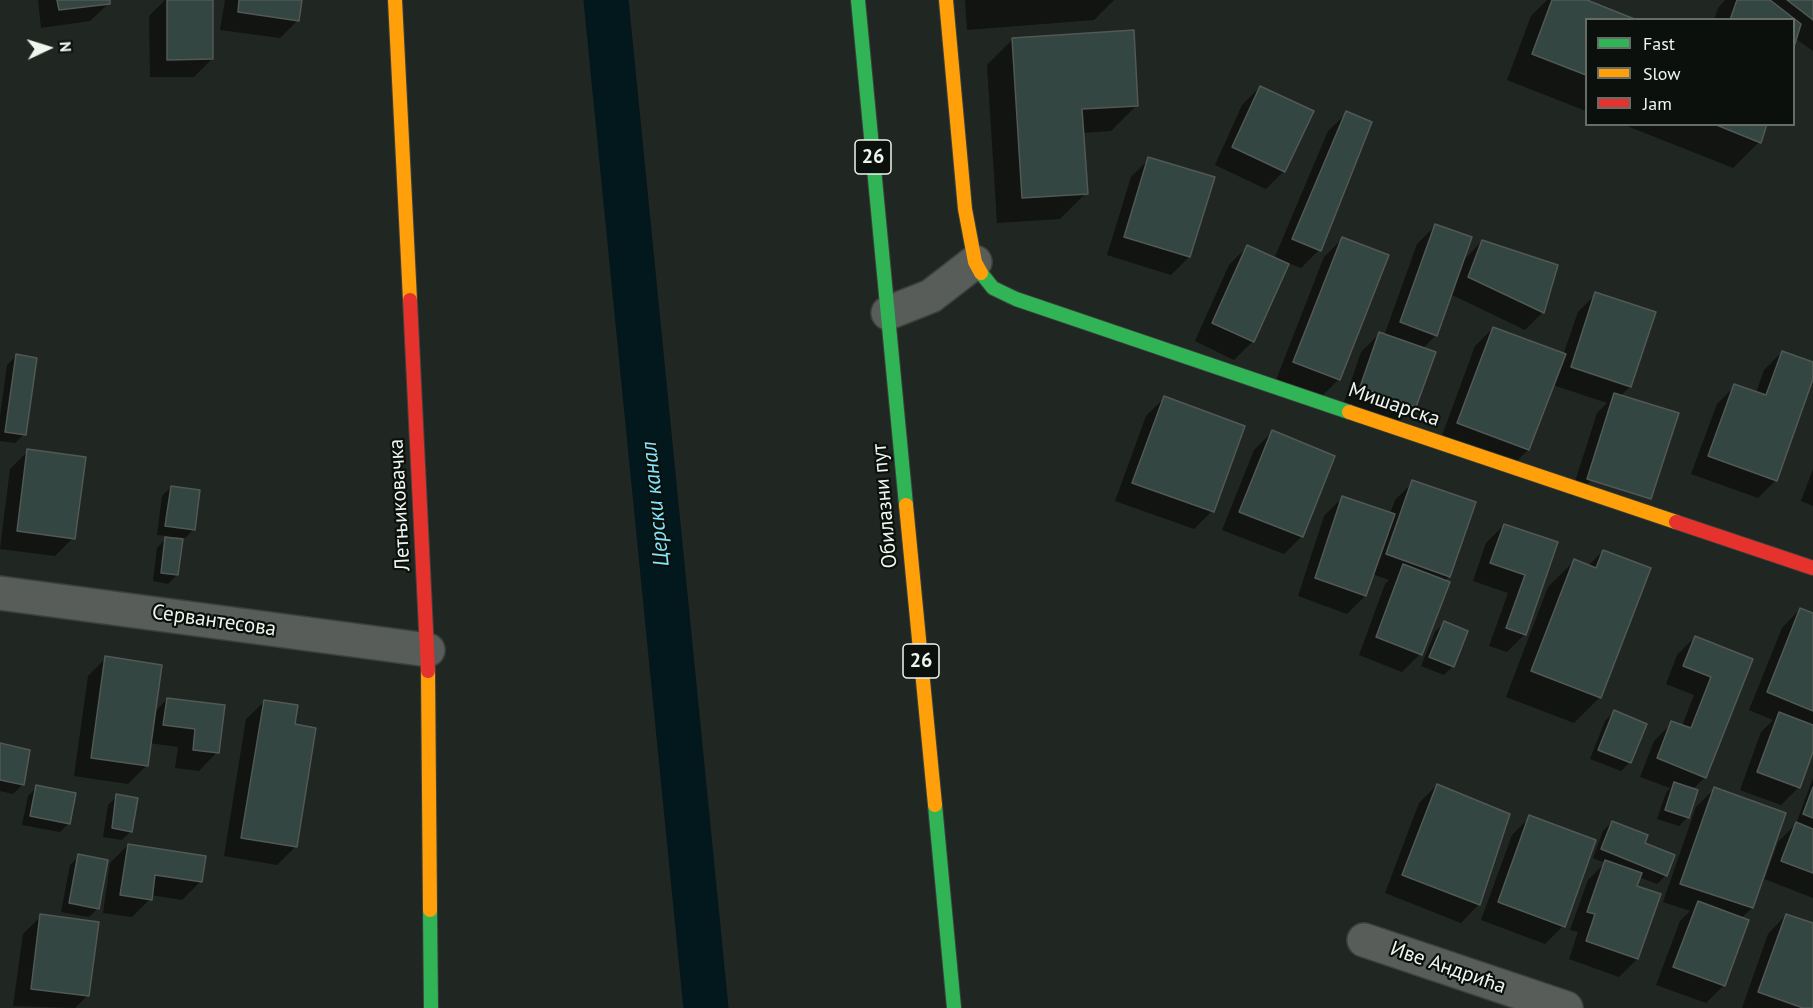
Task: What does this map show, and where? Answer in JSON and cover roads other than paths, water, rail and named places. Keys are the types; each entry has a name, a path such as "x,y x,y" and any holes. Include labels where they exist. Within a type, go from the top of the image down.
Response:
{"street":[{"name":"Летњиковачка","path":"395,0 428,650 431,1008"},
{"name":"Обилазни пут","path":"858,0 954,1008"},
{"path":"888,313 931,296 975,262 961,175 946,0"},
{"name":"Мишарска","path":"975,262 983,277 993,288 1016,299 1813,568"},
{"name":"Сервантесова","path":"0,593 428,650"},
{"name":"Иве Андрића","path":"1364,940 1566,1008"}],"waterway":[{"name":"Церски канал","path":"606,0 706,1008"}]}
